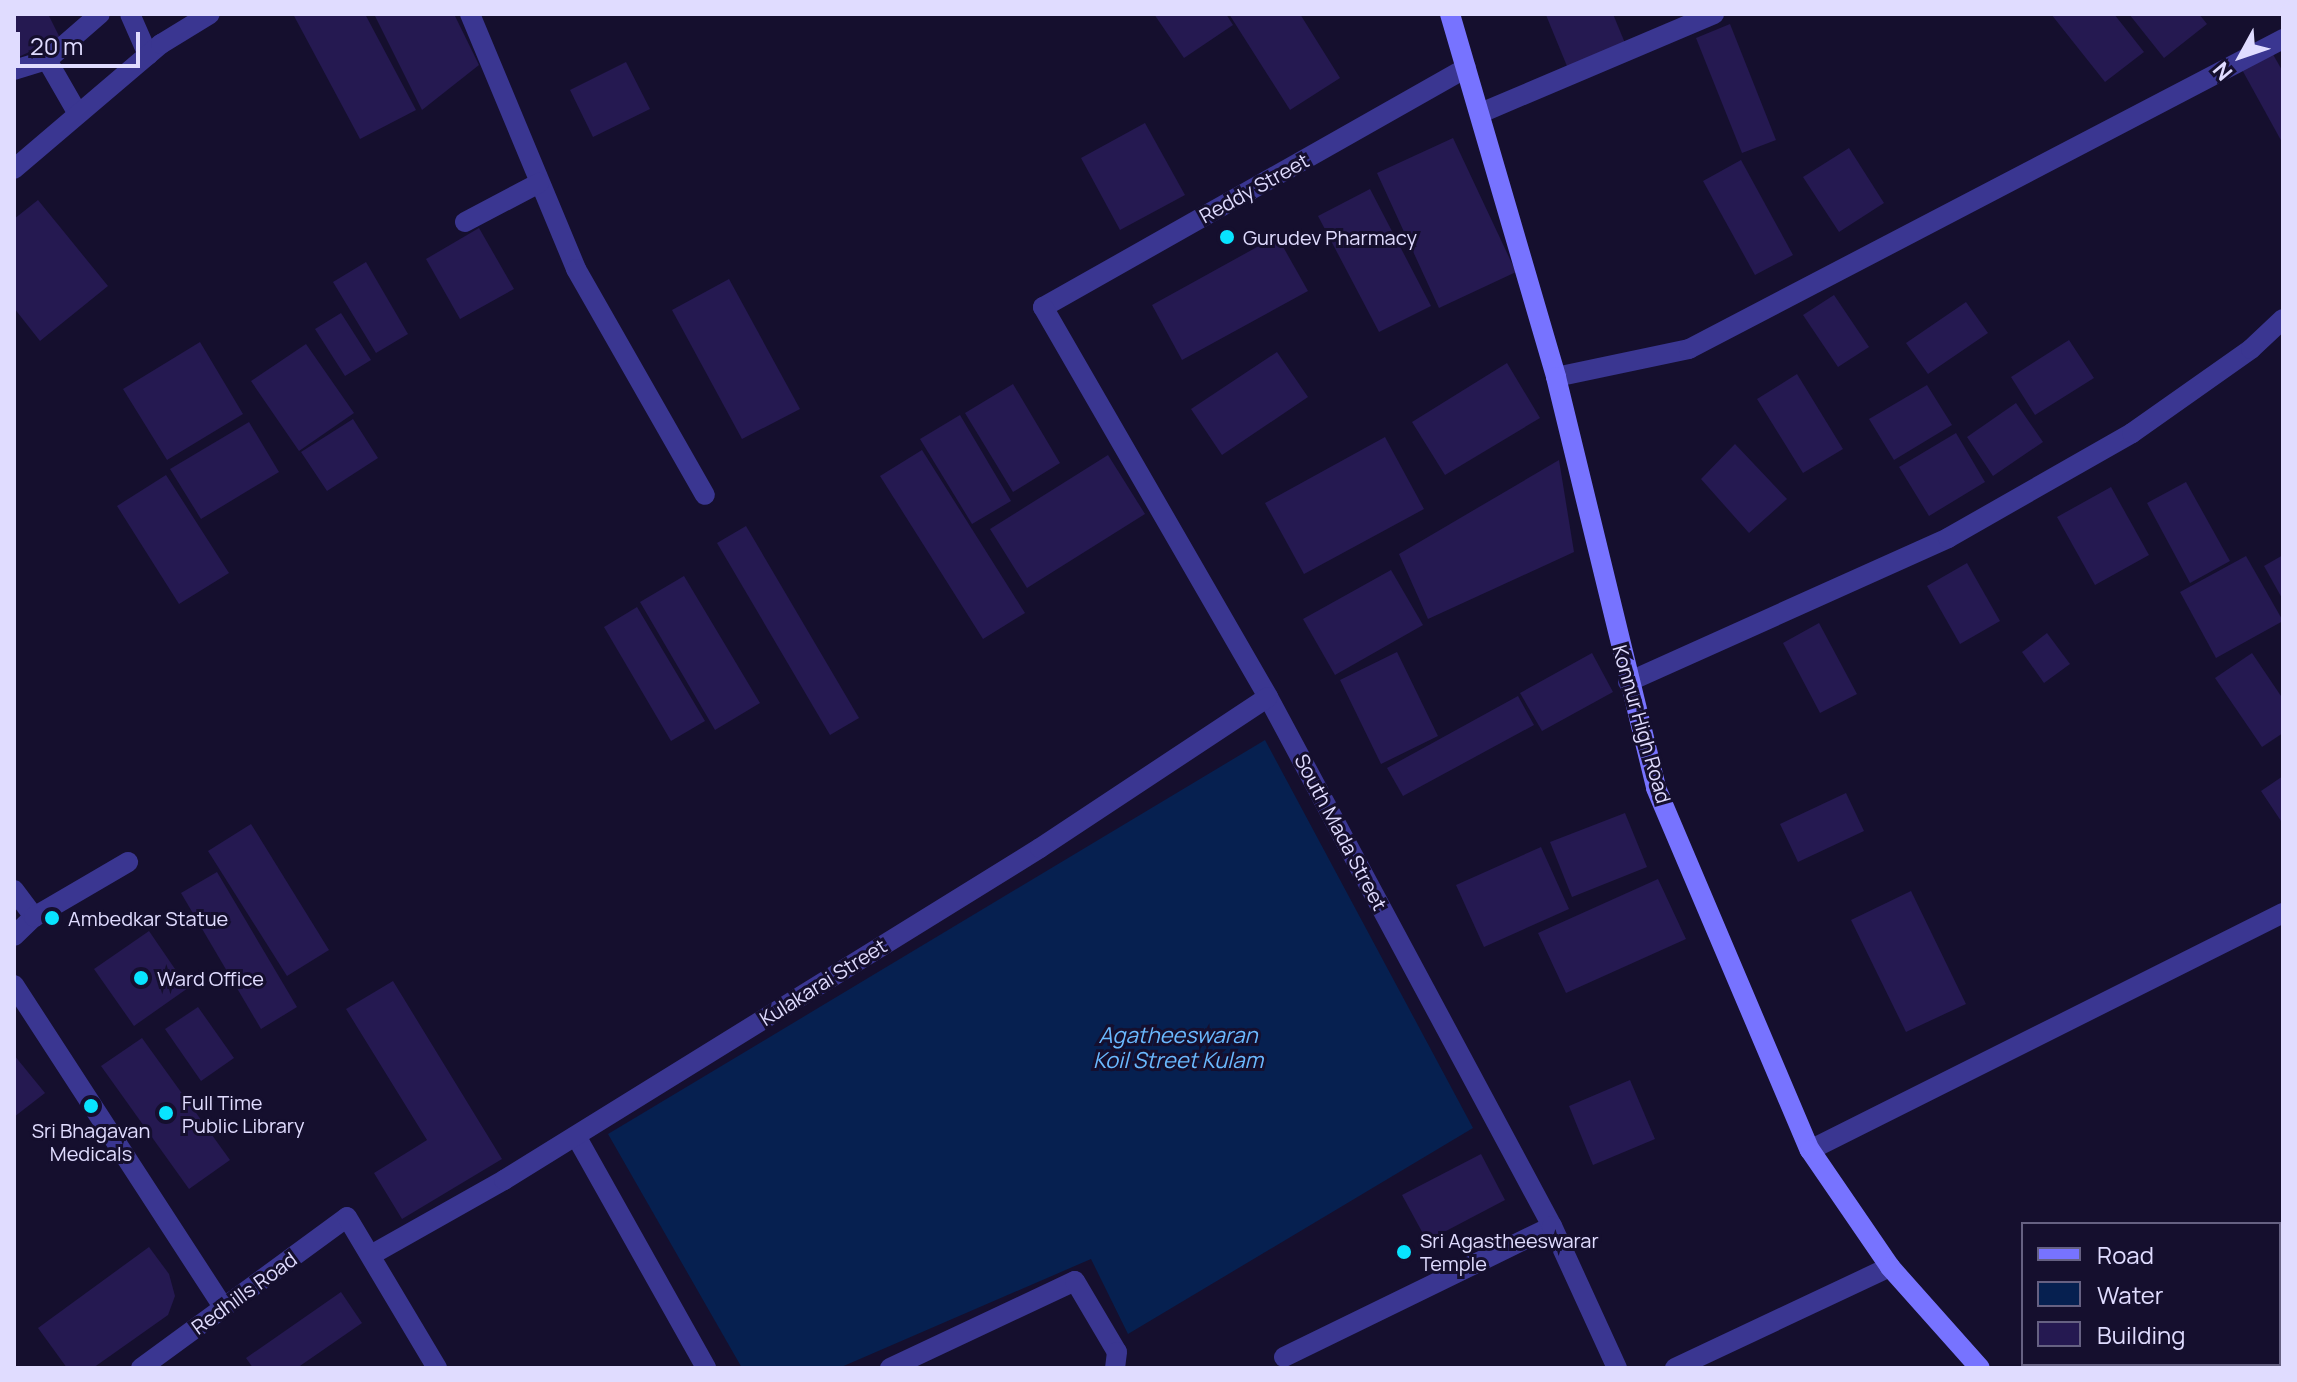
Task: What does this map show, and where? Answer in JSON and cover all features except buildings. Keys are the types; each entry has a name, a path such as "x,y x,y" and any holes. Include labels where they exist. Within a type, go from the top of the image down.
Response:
{"main road":[{"name":"Konnur High Road","path":"1450,14 1483,112 1556,377 1656,788 1810,1150 1890,1267 1980,1368"}],"street":[{"path":"14,70 47,60 100,14"},
{"path":"130,14 148,55"},
{"path":"14,169 148,55 210,14"},
{"path":"470,14 576,269 705,495"},
{"path":"1483,112 1714,14"},
{"path":"1556,377 1689,349 2283,39"},
{"path":"47,60 78,114"},
{"name":"Reddy Street","path":"1043,307 1466,68"},
{"path":"465,222 539,183"},
{"name":"South Mada Street","path":"1043,307 1268,697 1552,1226 1617,1368"},
{"path":"1628,682 1948,538 2132,433 2251,349 2283,319"},
{"name":"Kulakarai Street","path":"371,1255 576,1136 1040,848 1268,697"},
{"path":"14,936 34,917 128,862"},
{"path":"14,890 34,917"},
{"path":"1810,1150 2283,913"},
{"path":"14,985 224,1308"},
{"path":"576,1136 706,1368"},
{"name":"Redhills Road","path":"141,1368 347,1217 371,1255"},
{"path":"1284,1357 1552,1226"},
{"path":"371,1255 437,1368"},
{"path":"1675,1368 1890,1267"},
{"path":"890,1368 1075,1281 1117,1352 1115,1368"}],"water":[{"name":"Agatheeswaran Koil Street Kulam","path":"1265,740 1473,1128 1128,1334 1091,1259 839,1368 742,1368 608,1134"}],"place":[{"name":"Gurudev Pharmacy","path":"1227,237"},
{"name":"Ambedkar Statue","path":"52,918"},
{"name":"Ward Office","path":"141,978"},
{"name":"Sri Bhagavan Medicals","path":"91,1106"},
{"name":"Full Time Public Library","path":"166,1113"},
{"name":"Sri Agastheeswarar Temple","path":"1404,1252"}]}
